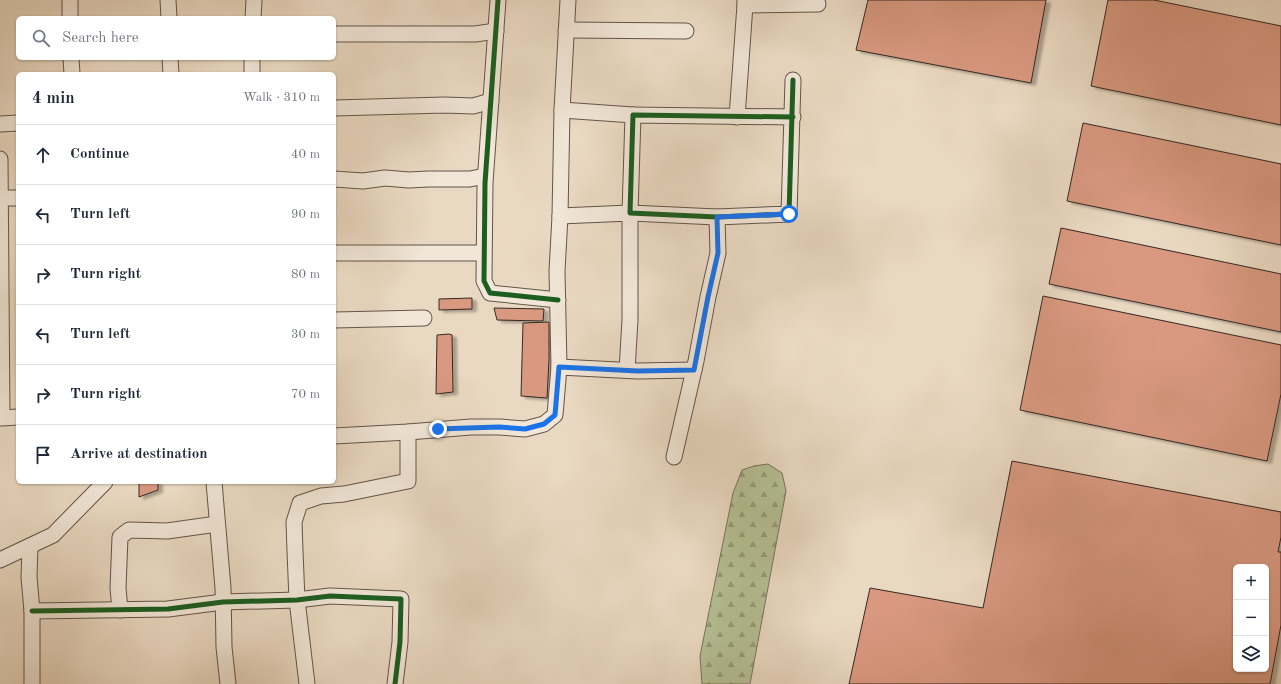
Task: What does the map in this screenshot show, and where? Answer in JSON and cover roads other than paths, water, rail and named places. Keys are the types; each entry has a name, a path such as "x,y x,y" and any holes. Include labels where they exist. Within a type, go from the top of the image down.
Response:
{"street":[{"path":"70,0 70,16"},
{"path":"168,0 169,16"},
{"path":"253,16 254,0"},
{"path":"498,0 485,176 483,253 484,281 490,293 558,300"},
{"path":"336,436 471,427 525,429 544,424 555,415 559,367 558,271 562,110 568,0"},
{"path":"737,117 745,3 818,4"},
{"path":"566,30 686,31"},
{"path":"336,34 475,34 496,31"},
{"path":"71,60 72,72"},
{"path":"170,60 171,72"},
{"path":"252,60 252,72"},
{"path":"560,216 630,213 717,217 789,214 793,80"},
{"path":"336,108 445,105 473,106 491,101"},
{"path":"562,110 634,115 793,117"},
{"path":"627,370 630,320 630,213 634,115"},
{"path":"0,124 16,122"},
{"path":"0,159 2,418 16,417"},
{"path":"336,179 470,179 485,176"},
{"path":"0,198 16,198"},
{"path":"674,457 694,370 718,253 717,217"},
{"path":"336,253 483,253"},
{"path":"336,320 424,318"},
{"path":"559,367 627,370 694,370"},
{"path":"306,684 297,600 294,522 300,504 321,496 344,494 408,481 408,432"},
{"path":"0,560 53,535 103,484"},
{"path":"214,484 223,602 224,647 228,684"},
{"path":"120,610 118,588 120,538 129,530 167,531 217,524"},
{"path":"30,546 29,577 32,611 32,684"},
{"path":"32,611 168,609 223,602 297,600 330,596 401,599 400,642 395,684"}]}
